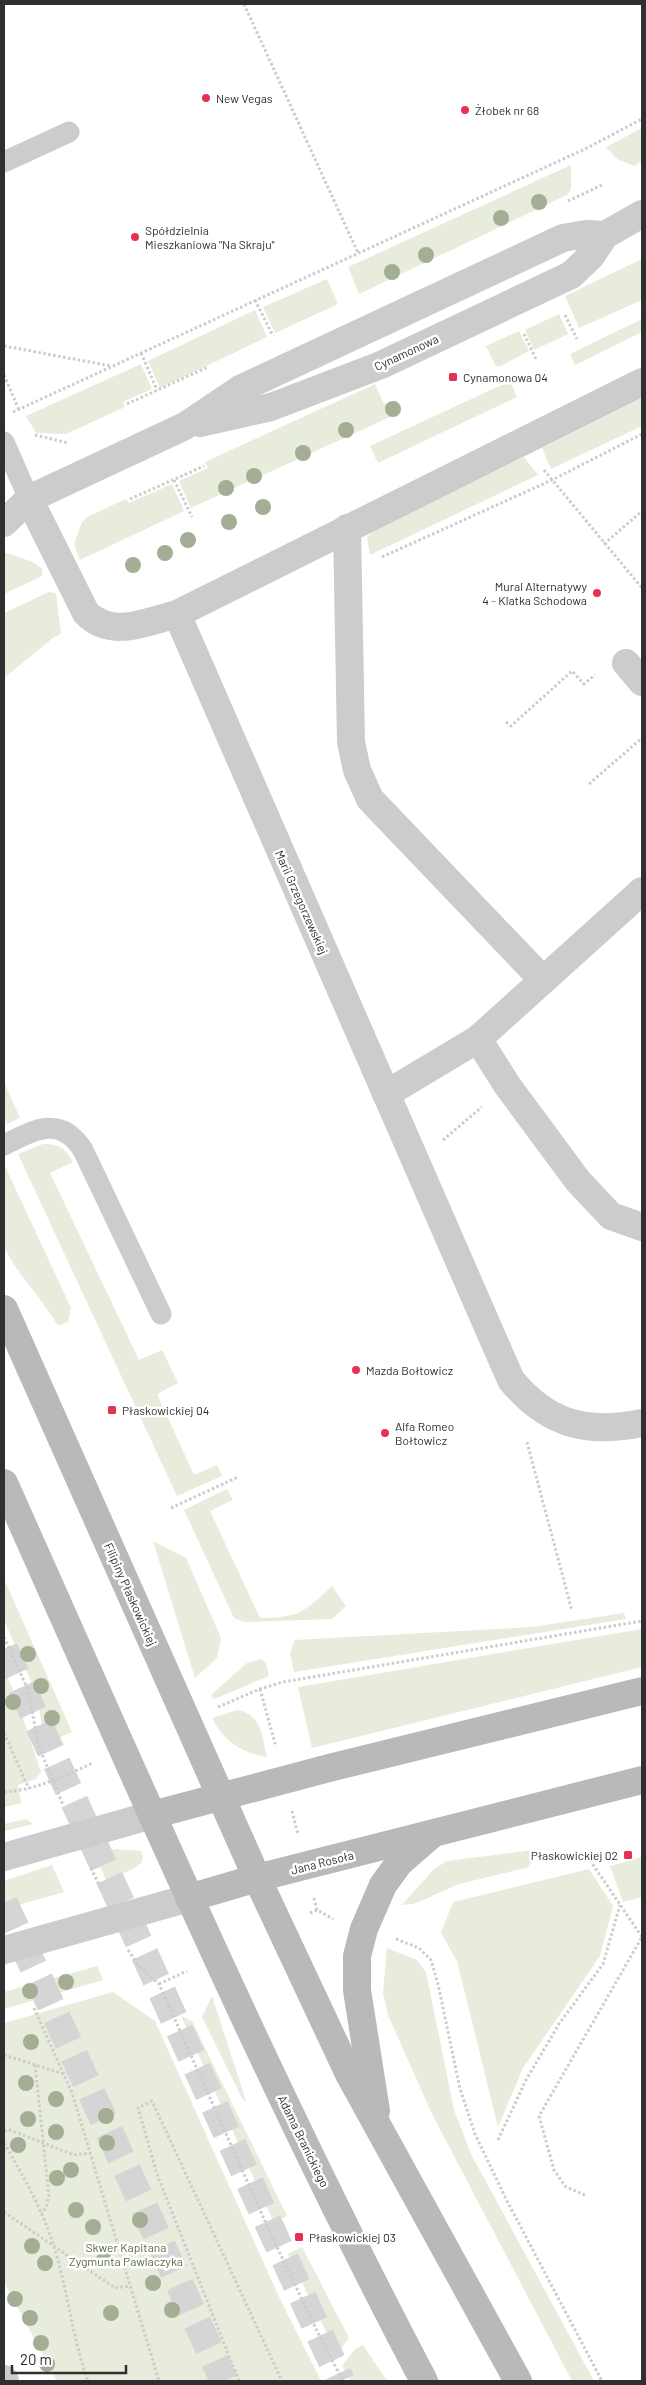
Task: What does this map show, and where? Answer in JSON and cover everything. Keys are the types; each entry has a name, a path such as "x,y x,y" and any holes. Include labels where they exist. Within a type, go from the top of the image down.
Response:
{"main road":[{"name":"Filipiny Płaskowickiej","path":"4,1309 257,1878"},
{"path":"4,1483 189,1898"},
{"path":"152,1815 642,1691"},
{"name":"Jana Rosoła","path":"189,1898 257,1878 642,1780"},
{"path":"380,2132 357,1990 357,1956 364,1929 384,1884 399,1863 434,1833"},
{"path":"257,1878 349,2074 518,2381"},
{"name":"Adama Branickiego","path":"189,1898 332,2199 424,2381"}],"street":[{"name":"Cynamonowa","path":"185,426 271,407 381,365 571,275 591,256 605,235 642,214"},
{"name":"Cynamonowa","path":"4,523 17,500 185,426 240,390 563,238 586,234 605,235"},
{"path":"17,500 81,606 92,620 108,627 118,628 177,614 520,441 642,382"},
{"path":"347,528 350,742 357,770 370,799 543,980"},
{"name":"Marii Grzegorzewskiej","path":"177,614 511,1380 525,1397 543,1411 562,1421 583,1427 605,1428 642,1423"},
{"path":"386,1094 478,1039 642,891"},
{"path":"478,1039 507,1085 578,1180 611,1216 642,1227"},
{"path":"4,1857 152,1815"},
{"name":"Jana Rosoła","path":"4,1950 189,1898"}],"lane":[{"path":"4,162 69,132"},
{"path":"4,442 17,500"},
{"path":"4,1145 40,1128 57,1128 72,1136 83,1150 161,1314"}],"path":[{"path":"244,4 358,253"},
{"path":"11,413 585,149 642,120"},
{"path":"255,300 274,337"},
{"path":"524,333 536,359"},
{"path":"4,346 111,366"},
{"path":"141,353 157,390"},
{"path":"4,375 19,410"},
{"path":"32,434 70,443"},
{"path":"349,572 552,480 642,434"},
{"path":"520,441 642,588"},
{"path":"130,499 204,466"},
{"path":"174,480 192,518"},
{"path":"604,544 642,511"},
{"path":"506,722 511,726 572,670 584,684 595,674"},
{"path":"589,784 642,738"},
{"path":"527,1442 572,1611"},
{"path":"171,1508 238,1477"},
{"path":"215,1708 260,1689 283,1682 402,1660 642,1621"},
{"path":"4,1637 28,1690 35,1734 66,1811"},
{"path":"260,1689 277,1751"},
{"path":"4,1736 29,1788"},
{"path":"4,1792 54,1781 85,1766"},
{"path":"585,2195 566,2187 554,2170 539,2116 642,1937 587,1856"},
{"path":"498,2140 526,2080 559,2024 603,1964 620,1905"},
{"path":"305,1915 317,1910 342,1922"},
{"path":"394,1938 419,1948 430,1960 438,1984 460,2089 475,2134 506,2199 602,2381"},
{"path":"130,1953 138,1966 159,1984 274,2241 343,2381"},
{"path":"159,1984 195,1967"},
{"path":"34,2008 64,2074 159,2381"},
{"path":"4,2055 64,2074"},
{"path":"35,2064 49,2196 46,2208 40,2212"},
{"path":"240,2381 158,2177 143,2132 138,2108 152,2101 282,2381"},
{"path":"4,2131 10,2130 77,2156 90,2153"},
{"path":"4,2143 40,2212 54,2248 72,2330 88,2381"},
{"path":"4,2212 54,2248 116,2288 130,2286"}],"green space":[{"path":"642,128 642,161 634,166 617,159 606,147"},
{"path":"571,165 571,189 567,195 359,294 348,267"},
{"path":"642,259 642,300 579,328 565,296"},
{"path":"327,279 338,304 275,333 263,307"},
{"path":"255,310 267,337 160,388 148,361"},
{"path":"559,314 568,334 534,350 525,330"},
{"path":"642,319 642,332 575,365 570,354"},
{"path":"519,331 529,351 501,366 496,366 486,346"},
{"path":"141,364 152,389 123,402 125,407 66,434 36,433 26,416"},
{"path":"510,381 517,397 378,463 370,446"},
{"path":"375,384 384,404 396,400 401,412 191,508 179,481 208,468 205,462"},
{"path":"642,398 642,426 551,469 542,448"},
{"path":"524,457 538,475 370,555 367,537 376,529"},
{"path":"172,484 184,511 80,560 74,544 82,522 89,516 126,499 129,503"},
{"path":"5,553 34,563 42,569 42,576 4,594"},
{"path":"49,592 56,593 61,634 54,637 4,678 4,613"},
{"path":"4,1082 20,1118 7,1124 4,1116"},
{"path":"43,1144 61,1148 73,1162 50,1173 139,1360 162,1350 178,1383 157,1394 194,1475 217,1465 222,1476 177,1496 18,1154"},
{"path":"4,1164 71,1308 68,1322 58,1326 4,1247"},
{"path":"227,1489 233,1500 210,1511 260,1618 283,1617 300,1612 315,1602 332,1586 346,1606 332,1619 244,1622 234,1618 184,1510"},
{"path":"153,1541 186,1558 221,1638 217,1658 195,1678"},
{"path":"4,1579 72,1732 46,1744 35,1690 4,1620"},
{"path":"624,1613 626,1619 294,1672 290,1653 295,1640 532,1627"},
{"path":"642,1629 642,1667 312,1748 298,1687"},
{"path":"261,1659 266,1663 269,1676 214,1699 211,1695 247,1663"},
{"path":"4,1670 15,1694 41,1772 36,1779 18,1785 21,1803 4,1807"},
{"path":"237,1710 252,1716 256,1721 262,1734 267,1757 250,1753 235,1745 222,1734 212,1718"},
{"path":"26,1819 33,1824 4,1831 4,1824"},
{"path":"115,1849 140,1851 143,1856 142,1862 133,1869 106,1880 94,1852"},
{"path":"541,1849 542,1852 526,1868 459,1884 414,1904 402,1905 434,1869 447,1861"},
{"path":"642,1857 642,1897 623,1902 610,1866"},
{"path":"52,1865 64,1892 4,1909 4,1881"},
{"path":"589,1869 613,1906 600,1956 523,2068 498,2127 457,1961 441,1933 453,1902"},
{"path":"387,1948 417,1960 426,1972 454,2110 471,2154 594,2381 572,2381 432,2114 388,2015 383,1993"},
{"path":"97,1966 103,1980 4,2009 4,1992"},
{"name":"Skwer Kapitana Zygmunta Pawlaczyka","path":"113,1992 155,2021 279,2297 321,2381 57,2381 4,2282 4,2023"},
{"path":"212,1996 246,2101 243,2100 202,2017"},
{"path":"181,2016 192,2021 287,2216 274,2223"},
{"path":"302,2247 349,2338 337,2354 288,2254"},
{"path":"363,2345 387,2381 351,2381 342,2366 355,2349"}],"tunnel":[{"path":"4,1649 341,2381"},
{"path":"4,1903 224,2381"}],"place":[{"name":"New Vegas","path":"206,98"},
{"name":"Żłobek nr 68","path":"465,110"},
{"name":"Spółdzielnia Mieszkaniowa \"Na Skraju\"","path":"135,237"},
{"name":"Cynamonowa 04","path":"453,377"},
{"name":"Mural Alternatywy 4 - Klatka Schodowa","path":"597,593"},
{"name":"Mazda Bołtowicz","path":"356,1370"},
{"name":"Płaskowickiej 04","path":"112,1410"},
{"name":"Alfa Romeo Bołtowicz","path":"385,1433"},
{"name":"Płaskowickiej 02","path":"628,1855"},
{"name":"Płaskowickiej 03","path":"299,2237"}]}
